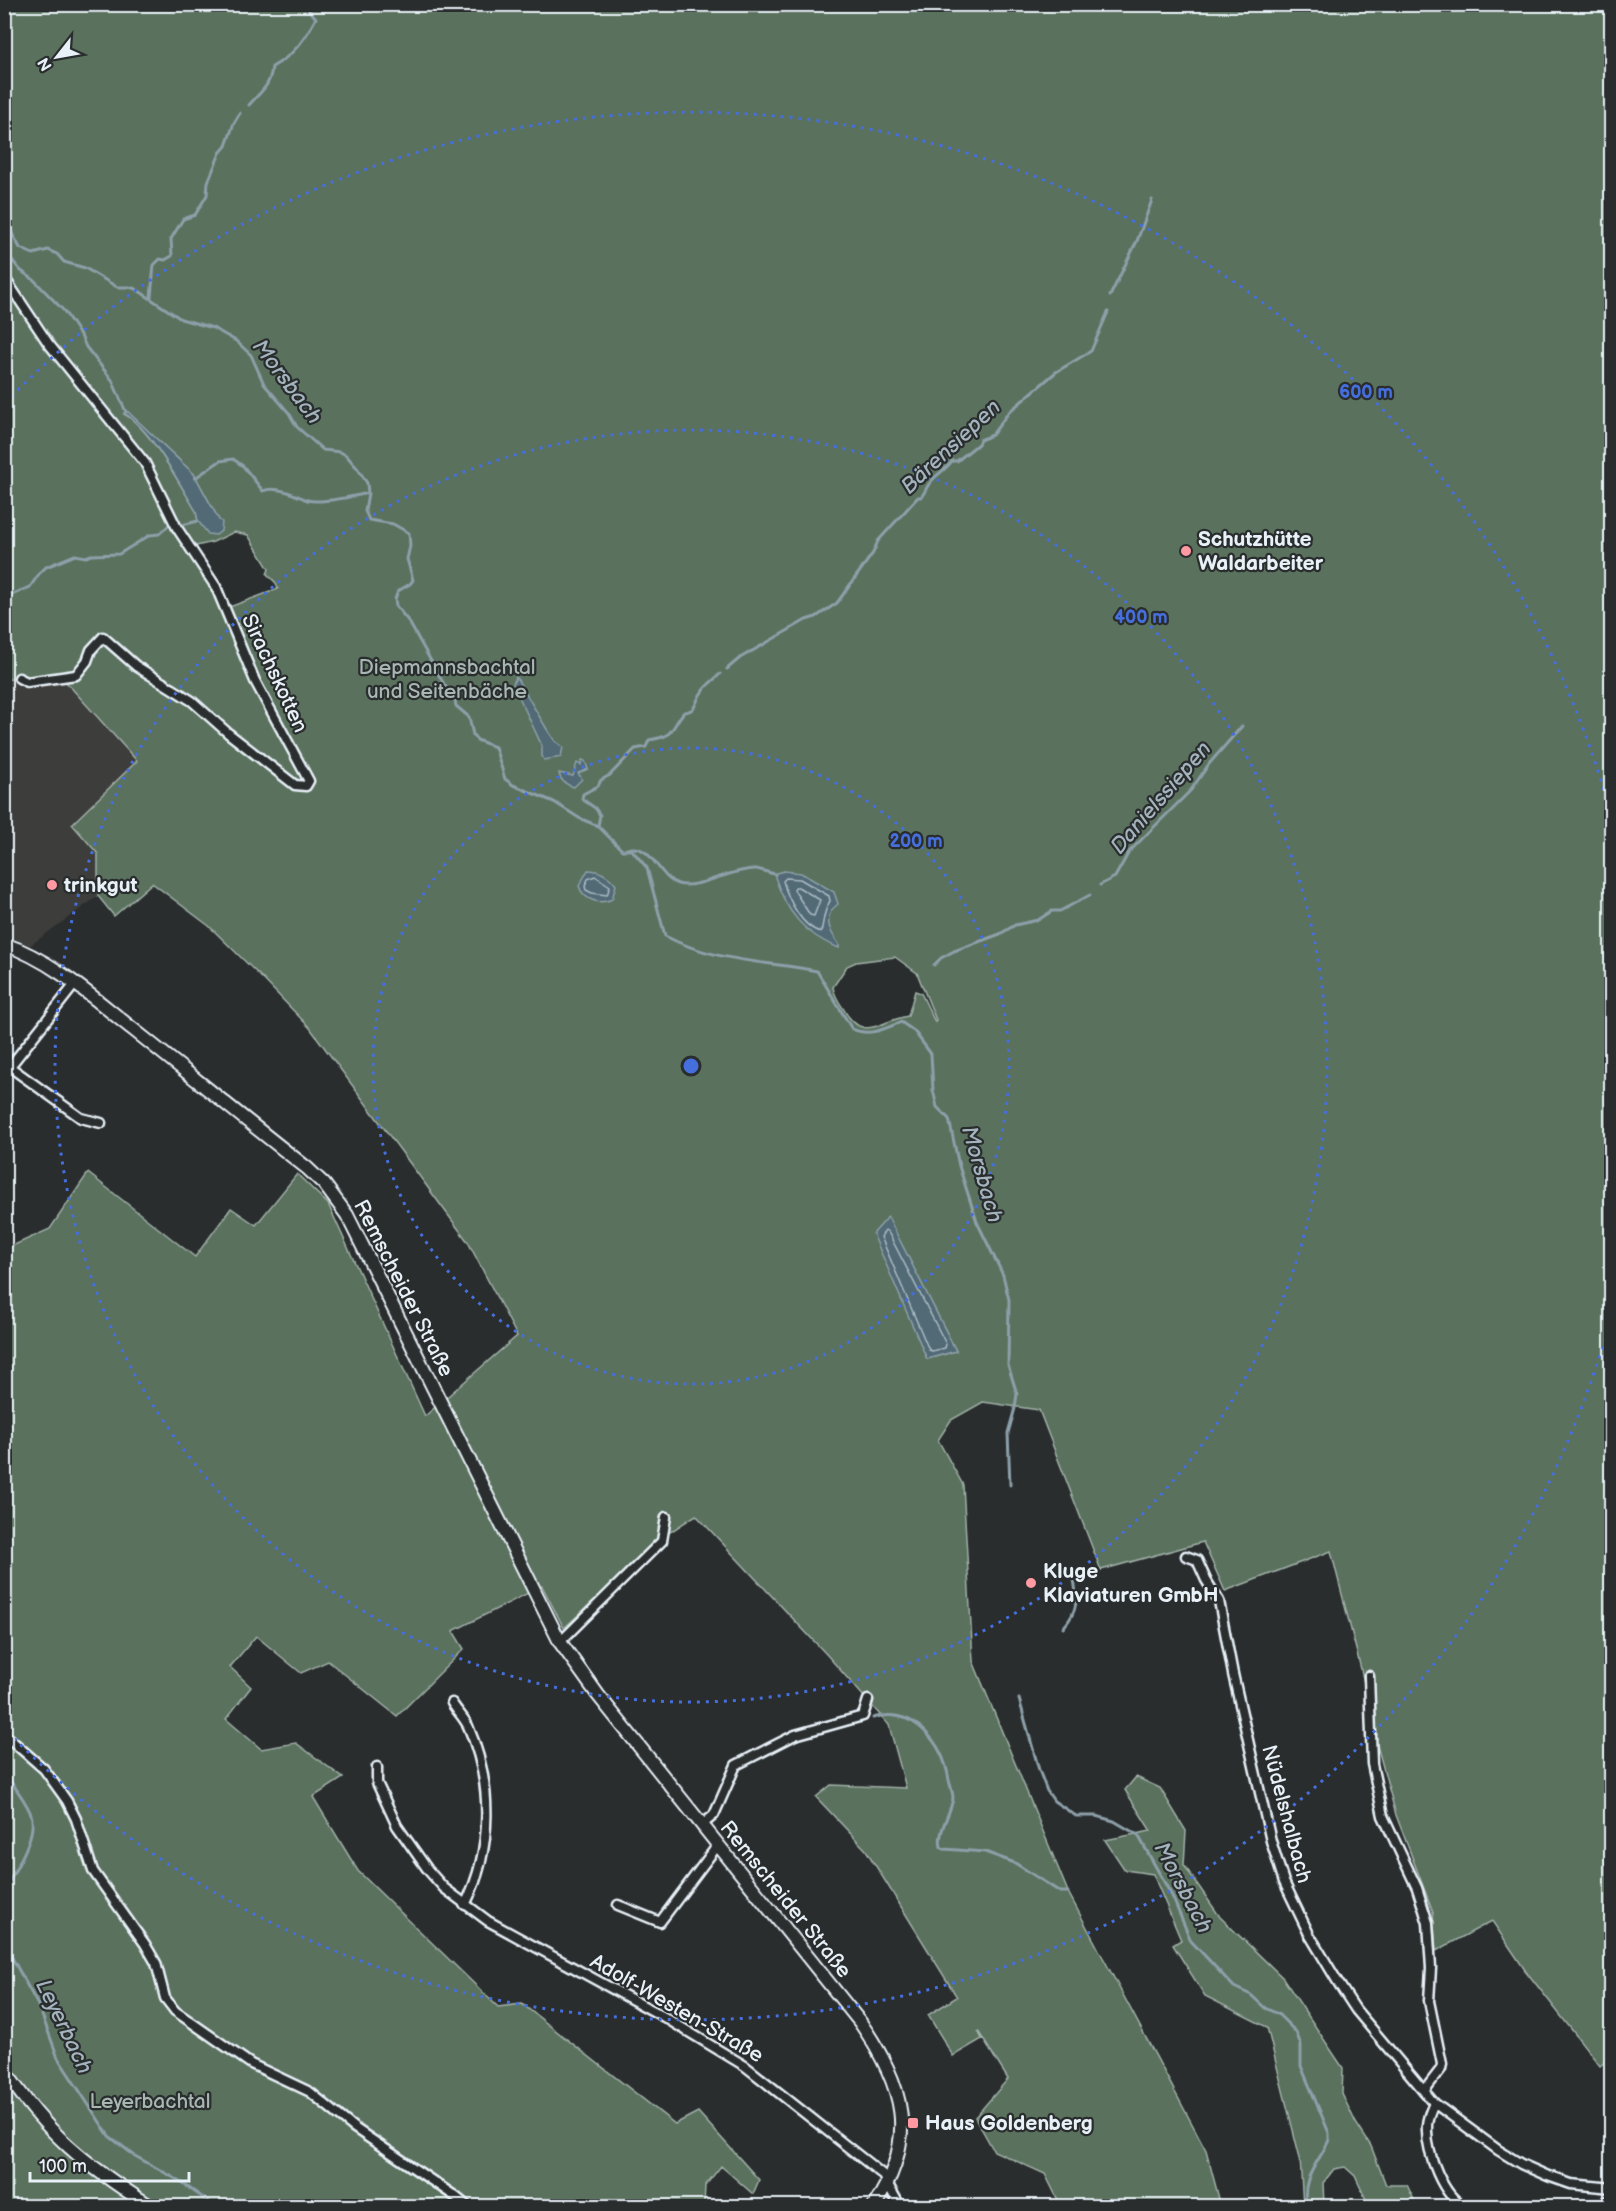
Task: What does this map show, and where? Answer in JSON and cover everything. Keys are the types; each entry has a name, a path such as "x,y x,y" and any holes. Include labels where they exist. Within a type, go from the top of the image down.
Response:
{"main road":[{"name":"Remscheider Straße","path":"4,944 27,952 43,961 75,984 307,1168 334,1196 357,1233 560,1642 598,1695 860,2022 887,2066 899,2099 901,2119 898,2148 887,2182 874,2206"},
{"path":"4,2069 39,2116 71,2151 106,2178 150,2206"}],"street":[{"name":"Sirachskotten","path":"4,277 48,343 145,462 177,528 216,587 255,681 309,781 306,786 295,785 228,733 192,701 136,666 103,637 91,650 87,661 76,675 27,682 19,678"},
{"path":"75,984 7,1071 81,1118 101,1123"},
{"path":"560,1642 662,1541 666,1517"},
{"name":"Nüdelshalbach","path":"1186,1556 1197,1560 1219,1601 1271,1841 1284,1882 1309,1934 1350,2001 1434,2103 1498,2150 1521,2164 1571,2184 1611,2188"},
{"path":"1369,1676 1372,1764 1383,1816 1417,1888 1430,1935 1429,2001 1442,2064 1441,2069 1424,2091"},
{"path":"702,1825 714,1815 736,1765 795,1735 863,1716 868,1700"},
{"path":"452,1703 467,1724 477,1754 485,1787 487,1809 480,1865 465,1905"},
{"path":"4,1734 44,1769 67,1801 76,1819 93,1871 145,1944 159,1972 165,1998 175,2011 251,2064 310,2092 353,2127 467,2206"},
{"name":"Adolf-Westen-Straße","path":"377,1767 377,1783 405,1838 444,1888 488,1921 664,2017 745,2066 882,2174 900,2206"},
{"path":"618,1905 660,1922 718,1845"},
{"path":"1434,2103 1426,2130 1431,2157 1448,2191 1457,2203 1464,2206"},
{"path":"1598,2206 1611,2199"}],"shaded area":[{"path":"57,672 138,761 72,824 98,854 98,896 28,947 5,940 5,680"}],"green space":[{"path":"5,5 1611,5 1611,2057 1600,2066 1525,1970 1492,1921 1436,1951 1433,1912 1396,1815 1331,1551 1225,1591 1203,1542 1101,1570 1039,1410 983,1402 951,1420 938,1440 963,1485 973,1661 1068,1892 1206,2150 1221,2206 1061,2206 1045,2174 994,2151 975,2117 1008,2079 978,2031 982,2039 953,2056 928,2015 957,1997 866,1850 816,1797 831,1785 906,1788 889,1725 696,1515 664,1536 564,1628 542,1586 453,1631 464,1649 397,1716 328,1661 301,1673 256,1636 230,1667 251,1687 226,1719 261,1749 296,1743 343,1778 313,1797 358,1871 498,2007 522,2004 675,2124 698,2112 759,2180 753,2194 721,2166 705,2186 704,2206 5,2206 5,1247 10,1247 50,1229 88,1173 195,1257 231,1208 256,1225 297,1174 328,1204 425,1416 517,1336 468,1242 310,1028 209,926 152,883 114,916 98,896 98,854 72,824 137,761 57,672 5,680","holes":["128,412 194,474 219,520 198,521 196,511 164,458 144,432 124,414","234,532 248,535 269,569 267,574 276,583 278,589 224,609 192,547 213,542","895,957 917,973 935,1022 921,993 915,991 908,1016 872,1027 864,1028 857,1025 850,1019 833,987 847,966 856,962","887,1218 956,1351 927,1359"]},
{"path":"1136,1777 1160,1788 1186,1831 1184,1865 1220,1917 1283,1978 1343,2068 1342,2094 1356,2123 1371,2146 1386,2185 1407,2185 1417,2206 1369,2206 1355,2176 1345,2167 1334,2169 1323,2183 1324,2206 1303,2206 1300,2158 1267,2027 1205,1996 1173,1945 1181,1940 1153,1874 1125,1870 1105,1840 1151,1831 1125,1790"}],"water":[{"path":"128,412 194,474 222,522 221,531 216,535 208,534 198,521 196,511 164,458 144,431 124,413"},
{"path":"516,677 548,731 563,747 561,757 544,760 542,746 513,684"},
{"path":"582,760 585,761 588,769 578,773 582,779 574,787 564,782 559,773 573,776 577,763 581,765"},
{"path":"588,870 604,874 616,885 612,899 602,902 592,900 581,891 579,886"},
{"path":"784,871 801,873 834,892 838,904 830,913 829,924 839,948 806,929 791,911 775,877 776,873"},
{"path":"888,1217 956,1351 927,1359 873,1234"}],"waterway":[{"path":"249,105 267,84 272,67 293,52 312,26 316,18 308,9 308,4"},
{"path":"151,297 154,265 160,259 165,260 172,256 171,239 183,219 195,215 207,195 208,182 240,113"},
{"path":"1110,296 1137,241 1152,200"},
{"name":"Morsbach","path":"4,225 9,227 20,248 33,254 48,250 57,254 64,262 85,268 117,287 136,289 181,319 213,328 236,341 251,355 264,384 289,413 297,427 323,450 346,455 367,483 365,511 369,520 393,524 409,533 410,546 407,559 413,580 398,591 395,599 396,606 409,622 445,686 454,695 456,706 469,717 473,735 477,740 495,747 505,779 513,785 554,802 579,818 598,826 622,850 632,850 647,868 665,936 684,945 721,956 817,971 852,1029 870,1032 901,1022 914,1031 931,1054 933,1090 937,1107 949,1119 959,1166 977,1222 1003,1275 1009,1300 1008,1365 1017,1394 1008,1433 1010,1485"},
{"path":"4,250 20,270 34,280 64,311 86,347 112,380 126,412"},
{"name":"Bärensiepen","path":"727,669 740,658 806,620 816,617 837,603 873,553 878,541 952,461 957,461 980,440 992,435 1009,412 1056,372 1091,351 1108,312"},
{"path":"195,478 220,461 233,459 243,466 263,491 279,490 313,501 368,493"},
{"path":"182,525 198,521"},
{"path":"4,598 30,587 46,567 75,555 86,557 119,554 150,535 159,534 169,525"},
{"name":"Bärensiepen","path":"598,826 600,815 595,808 582,799 583,794 598,786 601,780 610,775 635,749 646,747 649,740 668,734 684,712 692,710 704,689 720,674"},
{"name":"Danielssiepen","path":"1100,885 1115,877 1129,852 1191,790 1209,764 1242,726"},
{"path":"627,849 636,848 649,855 665,875 678,884 695,884 756,869 775,874"},
{"name":"Danielssiepen","path":"934,965 954,951 1000,934 1015,925 1038,920 1052,911 1060,911 1090,895"},
{"name":"Morsbach","path":"1063,1628 1075,1609 1076,1590 1073,1575"},
{"name":"Morsbach","path":"1019,1699 1039,1770 1047,1791 1054,1801 1076,1816 1096,1816 1114,1821 1138,1835 1172,1896 1191,1941 1234,1987 1251,1995 1265,2008 1278,2014 1296,2032 1301,2045 1301,2066 1329,2133 1329,2140 1308,2180 1305,2196 1307,2206"},
{"path":"873,1718 901,1717 913,1723 924,1731 940,1753 946,1766 953,1798 941,1835 941,1847 985,1852 1015,1863 1060,1892 1068,1892"},
{"name":"Leyerbach","path":"4,1772 25,1802 32,1821 29,1841 4,1891"},
{"name":"Leyerbach","path":"4,1943 39,2007 58,2058 109,2136 135,2156 176,2179 215,2206"}],"place":[{"name":"Schutzhütte Waldarbeiter","path":"1186,551"},
{"name":"trinkgut","path":"52,885"},
{"name":"Kluge Klaviaturen GmbH","path":"1031,1583"},
{"name":"Haus Goldenberg","path":"913,2123"}],"park label":[{"name":"Diepmannsbachtal und Seitenbäche","path":"447,679"},
{"name":"Leyerbachtal","path":"150,2101"}]}
